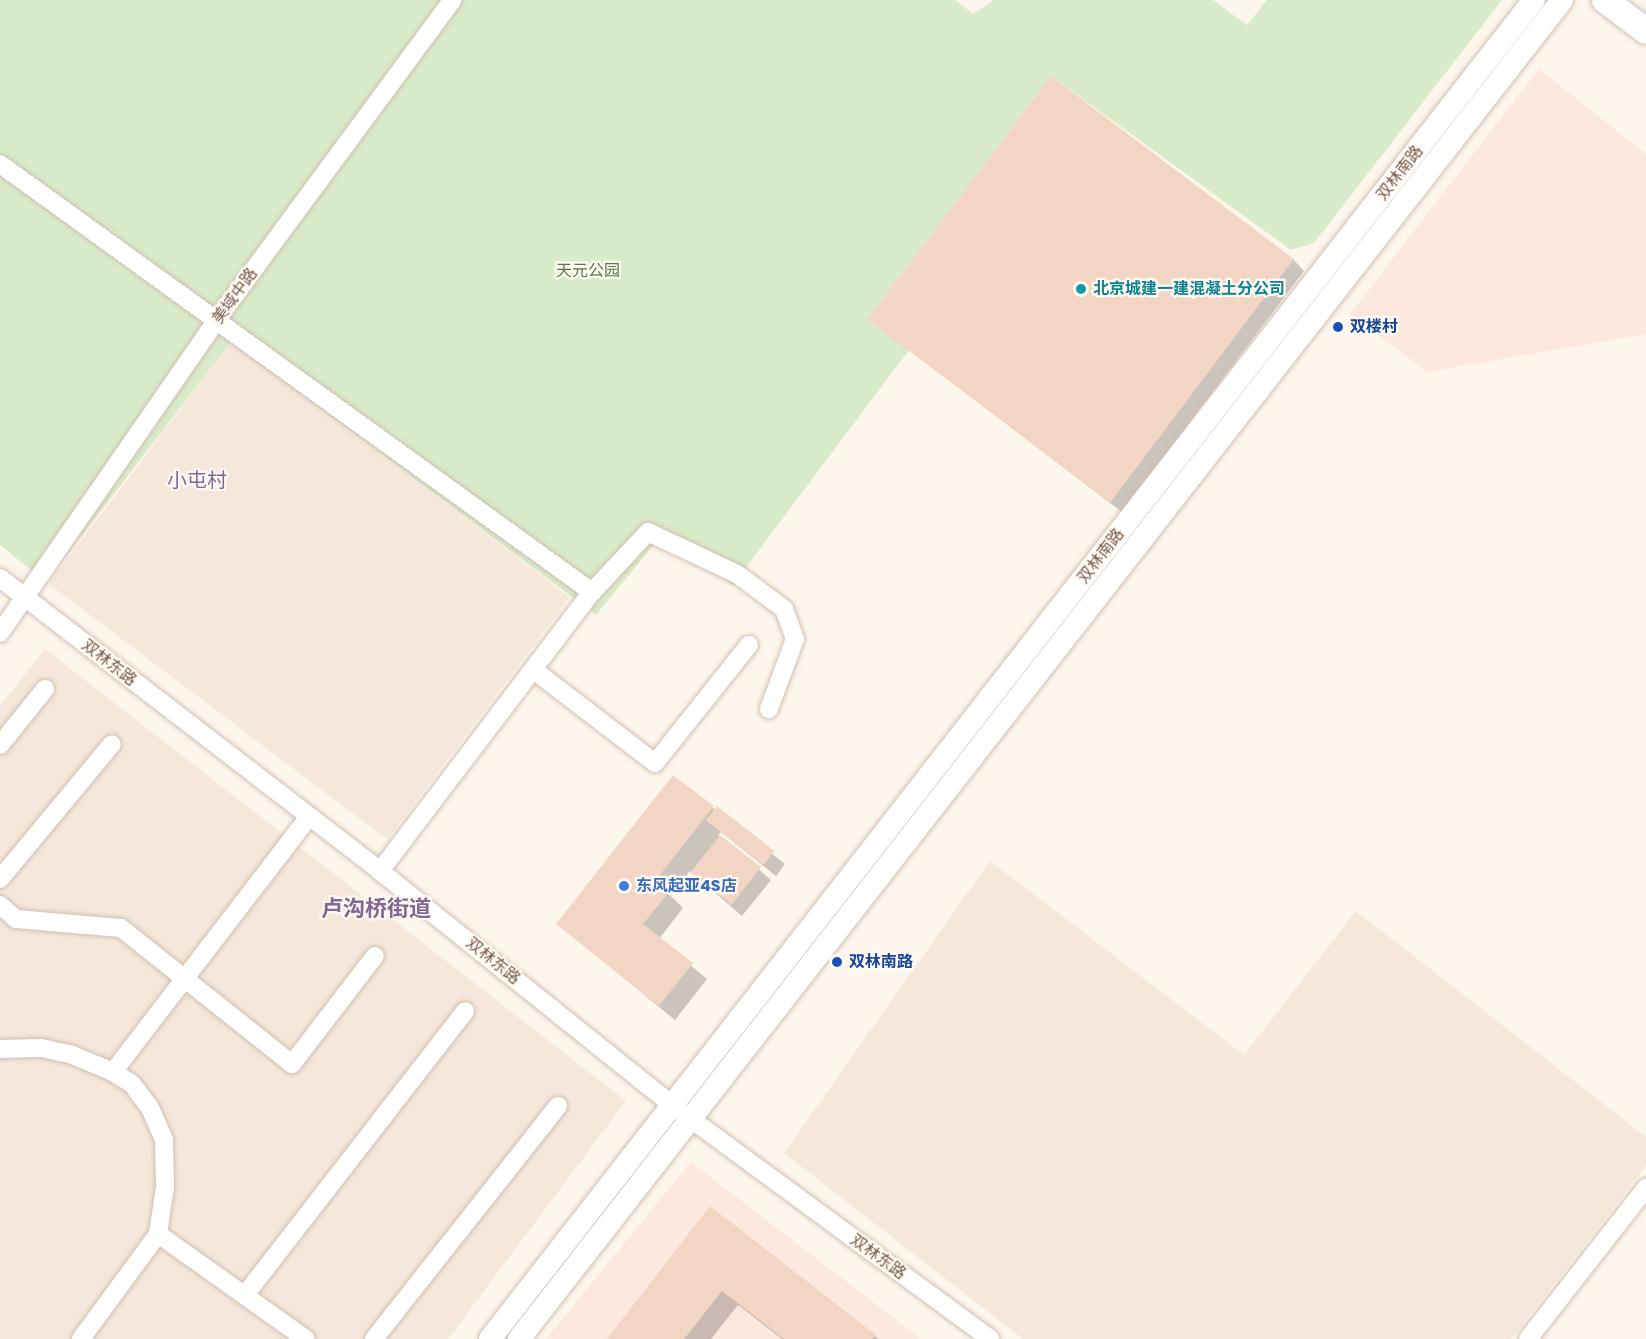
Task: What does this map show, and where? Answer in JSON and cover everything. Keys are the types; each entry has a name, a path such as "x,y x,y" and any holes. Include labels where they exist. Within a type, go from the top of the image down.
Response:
{"main road":[{"path":"1605,0 1646,31"}],"street":[{"name":"美域中路","path":"0,633 215,322 452,0"},
{"name":"双林南路","path":"490,1339 1534,0"},
{"name":"双林南路","path":"519,1339 1562,0"},
{"path":"0,164 215,322 592,592"},
{"path":"380,871 535,672 592,592 648,532 737,574 784,609 794,629 795,639 769,709"},
{"name":"双林东路","path":"0,578 380,871 690,1119 990,1339"},
{"path":"535,672 655,763 749,645"},
{"path":"0,745 45,689"},
{"path":"0,879 112,744"},
{"path":"112,1072 309,817"},
{"path":"0,905 16,919 121,928 292,1064 375,956"},
{"path":"245,1295 465,1011"},
{"path":"0,1049 41,1048 70,1054 112,1072 132,1084 150,1108 164,1140 165,1187 158,1234 81,1339"},
{"path":"374,1339 558,1106"},
{"path":"1528,1339 1646,1188"},
{"path":"158,1234 306,1339"}],"shaded area":[{"path":"1539,69 1646,154 1646,334 1427,372 1350,314"},
{"path":"231,342 570,597 387,839 49,584"},
{"path":"45,649 626,1101 448,1339 0,1339 0,706"},
{"path":"990,861 1244,1055 1356,911 1646,1137 1646,1166 1511,1339 1023,1339 784,1153"},
{"path":"691,1162 921,1339 546,1339"}],"green space":[{"name":"天元公园","path":"0,0 955,0 973,14 994,0 1213,0 1247,25 1267,0 1502,0 1314,243 1291,250 1051,76 868,319 909,350 732,586 665,531 596,615 231,342 46,582 0,545"}],"building":[{"name":"北京城建一建混凝土分公司","path":"1051,76 1294,259 1110,503 867,320"},
{"name":"东风起亚4S店","path":"673,775 714,806 655,881 669,892 643,924 693,963 659,1006 556,924"},
{"path":"717,806 775,851 763,865 706,820"},
{"path":"720,835 761,867 731,905 690,873"},
{"path":"710,1206 876,1335 872,1339 784,1339 722,1291 684,1339 607,1339"}],"place":[{"name":"北京城建一建混凝土分公司","path":"1081,289"},
{"name":"双楼村","path":"1338,327"},
{"name":"东风起亚4S店","path":"624,886"},
{"name":"双林南路","path":"837,962"}],"district":[{"name":"小屯村","path":"197,480"},
{"name":"卢沟桥街道","path":"376,909"}]}
